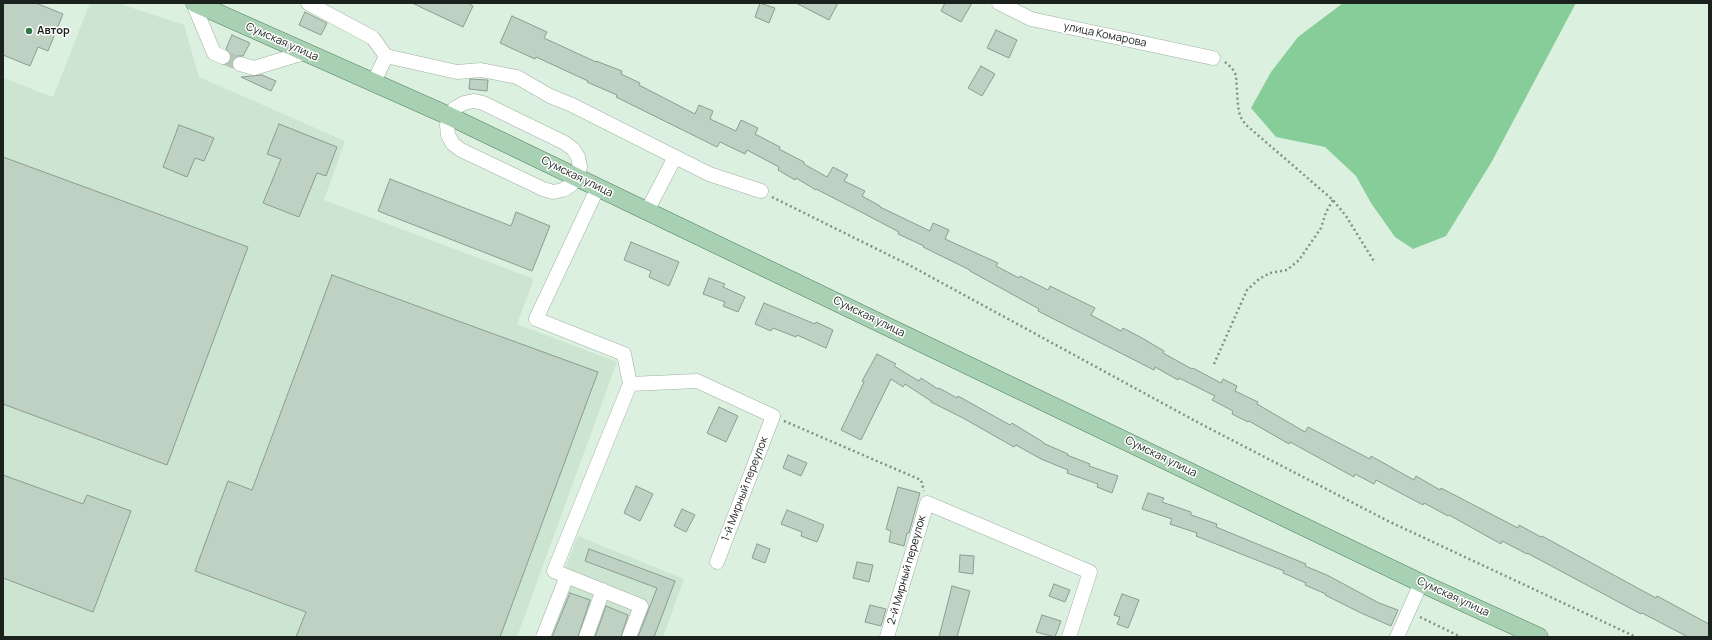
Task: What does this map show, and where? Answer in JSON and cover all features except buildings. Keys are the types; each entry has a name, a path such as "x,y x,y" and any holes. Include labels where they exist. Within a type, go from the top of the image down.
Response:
{"main road":[{"name":"Сумская улица","path":"194,3 449,116 1421,583 1539,637"}],"street":[{"path":"194,3 214,53 222,57"},
{"path":"308,3 373,38 386,56 457,72 481,70 517,77 550,96 572,104 709,174 761,191"},
{"name":"улица Комарова","path":"999,3 1031,19 1213,58"},
{"path":"240,64 254,68 307,52"},
{"path":"374,82 386,56"},
{"path":"474,101 490,107 565,143 573,149 578,157 580,167 577,177 571,185 563,190 553,192 529,183 461,150 453,144 448,135 447,125 449,116 455,108 464,102 474,101"},
{"path":"647,210 675,157"},
{"path":"543,637 560,574 630,384 624,354 536,319 598,187"},
{"path":"630,384 697,381 773,416"},
{"name":"1-й Мирный переулок","path":"717,562 773,416"},
{"path":"927,503 1090,572 1069,637"},
{"name":"2-й Мирный переулок","path":"887,637 927,503"},
{"path":"560,574 641,606 629,637"},
{"path":"1397,637 1421,583"},
{"path":"586,637 603,590"}],"path":[{"path":"1213,58 1225,62 1232,68 1236,75 1238,106 1240,116 1244,124 1333,200 1346,216 1375,263"},
{"path":"761,191 909,265 1199,423 1388,521 1636,637"},
{"path":"1214,364 1247,290 1259,279 1270,273 1287,270 1299,260 1321,228 1326,212 1333,200"},
{"path":"773,416 922,480 927,503"},
{"path":"1408,612 1461,637"}],"shaded area":[{"path":"90,3 117,3 184,25 199,77 345,141 324,200 534,279 517,324 617,362 517,637 3,637 3,78 53,97"},
{"path":"578,536 684,579 663,637 538,637"}],"green space":[{"path":"1343,3 1576,3 1491,163 1446,236 1413,249 1395,237 1371,203 1356,176 1325,147 1276,137 1251,108 1271,72 1298,37"}],"tunnel":[{"path":"223,57 240,64"}],"place":[{"name":"Автор","path":"29,31"}]}
